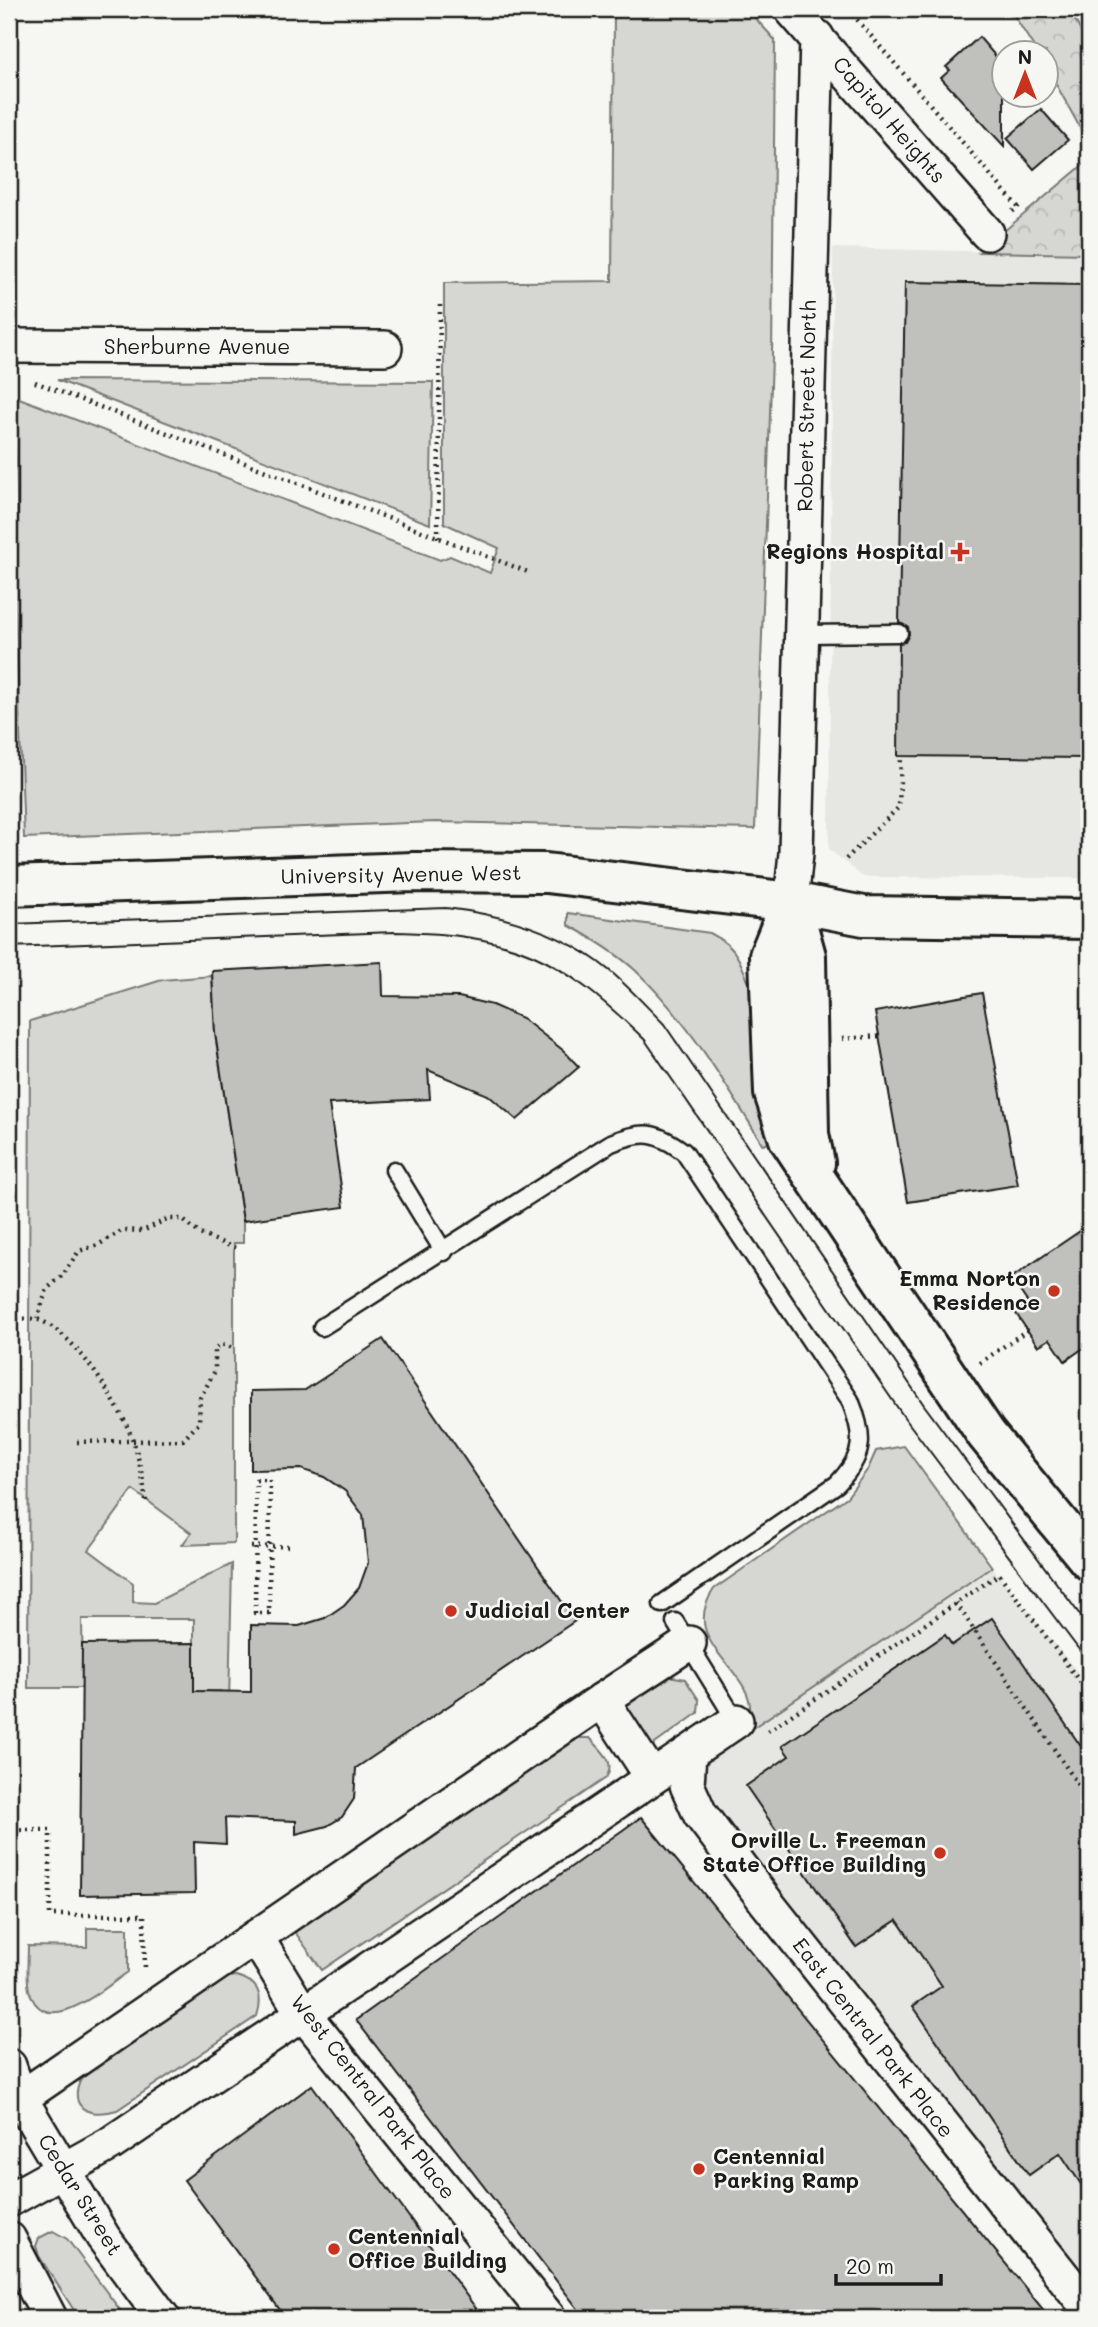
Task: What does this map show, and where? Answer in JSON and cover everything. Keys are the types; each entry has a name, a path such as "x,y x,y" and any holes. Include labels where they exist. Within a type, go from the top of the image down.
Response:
{"main road":[{"name":"University Avenue West","path":"9,886 414,872 546,873 791,902 864,916 1089,919"},
{"name":"Robert Street North","path":"791,902 806,956 809,1134 820,1184 986,1434 1089,1560"}],"street":[{"name":"Capitol Heights","path":"791,9 987,233"},
{"name":"Robert Street North","path":"791,902 796,853 817,37"},
{"name":"Sherburne Avenue","path":"9,346 385,348"},
{"path":"14,2102 602,1700 682,1633"},
{"path":"602,1700 652,1777"},
{"path":"9,2200 110,2144 689,1753 747,1729"},
{"name":"East Central Park Place","path":"689,1753 687,1785 700,1814 767,1903 1089,2309"},
{"name":"West Central Park Place","path":"256,1937 303,2012 549,2318"},
{"name":"Cedar Street","path":"9,2066 14,2102 64,2171 103,2237 163,2318"},
{"path":"9,2239 50,2318"},
{"path":"9,2299 32,2318"}],"lane":[{"path":"802,634 899,633"},
{"path":"323,1327 611,1143 636,1133 664,1137 684,1152 850,1400 859,1422 861,1446 853,1468 837,1484 662,1604"},
{"path":"394,1170 444,1252"},
{"path":"682,1633 747,1729"}],"path":[{"path":"848,9 1018,207 987,233"},
{"path":"1081,9 1089,26"},
{"path":"438,538 440,301"},
{"path":"34,382 528,572"},
{"path":"846,859 899,807 901,755"},
{"path":"841,1040 879,1036"},
{"path":"37,1319 47,1289 63,1275 74,1256 122,1230 148,1230 167,1219 182,1219 200,1234 235,1248"},
{"path":"17,1319 37,1319 69,1344 97,1375 118,1408 134,1442 146,1501"},
{"path":"977,1364 1027,1330"},
{"path":"77,1441 183,1440 199,1423 202,1392 215,1371 215,1348 221,1344 233,1348"},
{"path":"256,1480 271,1480 270,1546 269,1613 255,1613 253,1547 256,1480"},
{"path":"253,1547 291,1546"},
{"path":"747,1729 956,1603 999,1574 1089,1693"},
{"path":"956,1603 1089,1801"},
{"path":"20,1830 50,1830 50,1915 144,1915 145,1972"}],"shaded area":[{"name":"Regions Hospital","path":"833,248 1089,254 1089,878 863,877 829,849"},
{"name":"Orville L. Freeman State Office Building","path":"992,1567 1089,1686 1089,2282 695,1789 698,1764"}],"green space":[{"path":"614,9 747,9 775,40 772,358 755,829 435,822 24,838 15,605 17,504 14,396 440,560 450,556 490,573 499,548 444,523 444,283 612,281"},
{"path":"1010,9 1070,9 1089,49 1089,144 1060,91 1060,38 1028,38"},
{"path":"1089,160 1089,254 979,252"},
{"path":"57,380 433,382 430,524"},
{"path":"568,913 710,933 733,950 746,977 758,1023 771,1142 763,1145 705,1053 672,1009 619,957 568,925"},
{"path":"212,976 215,1033 243,1221 243,1243 234,1243 234,1543 182,1545 191,1533 133,1490 89,1550 133,1583 133,1602 154,1603 232,1564 229,1704 222,1714 221,1691 194,1691 194,1619 82,1619 83,1688 28,1688 30,1021 162,980"},
{"path":"904,1446 992,1567 742,1735 750,1715 749,1698 742,1683 710,1641 704,1626 705,1609 714,1589 847,1497 868,1469 876,1451"},
{"path":"669,1676 685,1679 699,1700 698,1713 652,1746 648,1746 625,1705"},
{"path":"576,1738 590,1738 606,1756 610,1766 606,1778 322,1970 295,1932"},
{"path":"87,1928 128,1928 128,1972 76,2006 61,2012 48,2012 37,2005 29,1990 28,1946 87,1947"},
{"path":"236,1976 250,1981 257,1990 260,2002 257,2016 117,2110 95,2113 81,2106 77,2092 85,2072 224,1978"},
{"path":"53,2231 67,2239 126,2318 79,2318 39,2256 36,2246 39,2238"}],"building":[{"path":"979,37 990,50 990,108 1004,108 1004,146 941,78 950,70 946,67"},
{"path":"1041,109 1068,140 1034,169 1007,138"},
{"path":"905,282 1089,285 1089,758 898,756 899,643 905,642 909,634 908,627 899,623"},
{"path":"382,962 383,996 459,997 492,1005 522,1018 564,1051 579,1067 517,1120 488,1095 428,1070 430,1099 329,1104 344,1207 243,1221 215,1033 212,971"},
{"path":"982,993 1018,1185 908,1202 875,1012"},
{"name":"Emma Norton Residence","path":"1089,1225 1089,1344 1065,1361 1050,1339 1038,1346 1015,1312 1028,1303 1011,1278"},
{"name":"Judicial Center","path":"383,1339 575,1621 356,1768 354,1799 342,1817 327,1826 296,1834 296,1821 225,1818 226,1844 194,1842 195,1893 80,1895 82,1644 194,1643 194,1691 251,1692 251,1625 299,1626 325,1618 344,1605 359,1588 368,1563 363,1515 345,1491 324,1477 301,1469 251,1470 251,1391 305,1390"},
{"name":"Orville L. Freeman State Office Building","path":"992,1618 1089,1758 1089,2196 1060,2153 1029,2175 913,2006 942,1986 897,1920 856,1947 746,1786 789,1756 782,1746 945,1635 952,1645"},
{"name":"Centennial Parking Ramp","path":"641,1817 1050,2318 585,2318 356,2020"},
{"name":"Centennial Office Building","path":"312,2085 483,2318 286,2318 184,2180"}],"tram line":[{"path":"9,924 446,908 490,915 533,928 592,957 617,977 664,1024 924,1405 1089,1627"},
{"path":"9,947 394,932 472,938 504,945 533,955 560,969 587,988 645,1040 904,1417 1089,1663"}],"place":[{"name":"Regions Hospital","path":"960,552"},
{"name":"Emma Norton Residence","path":"1054,1291"},
{"name":"Judicial Center","path":"451,1611"},
{"name":"Orville L. Freeman State Office Building","path":"940,1853"},
{"name":"Centennial Parking Ramp","path":"699,2169"},
{"name":"Centennial Office Building","path":"334,2249"}]}
